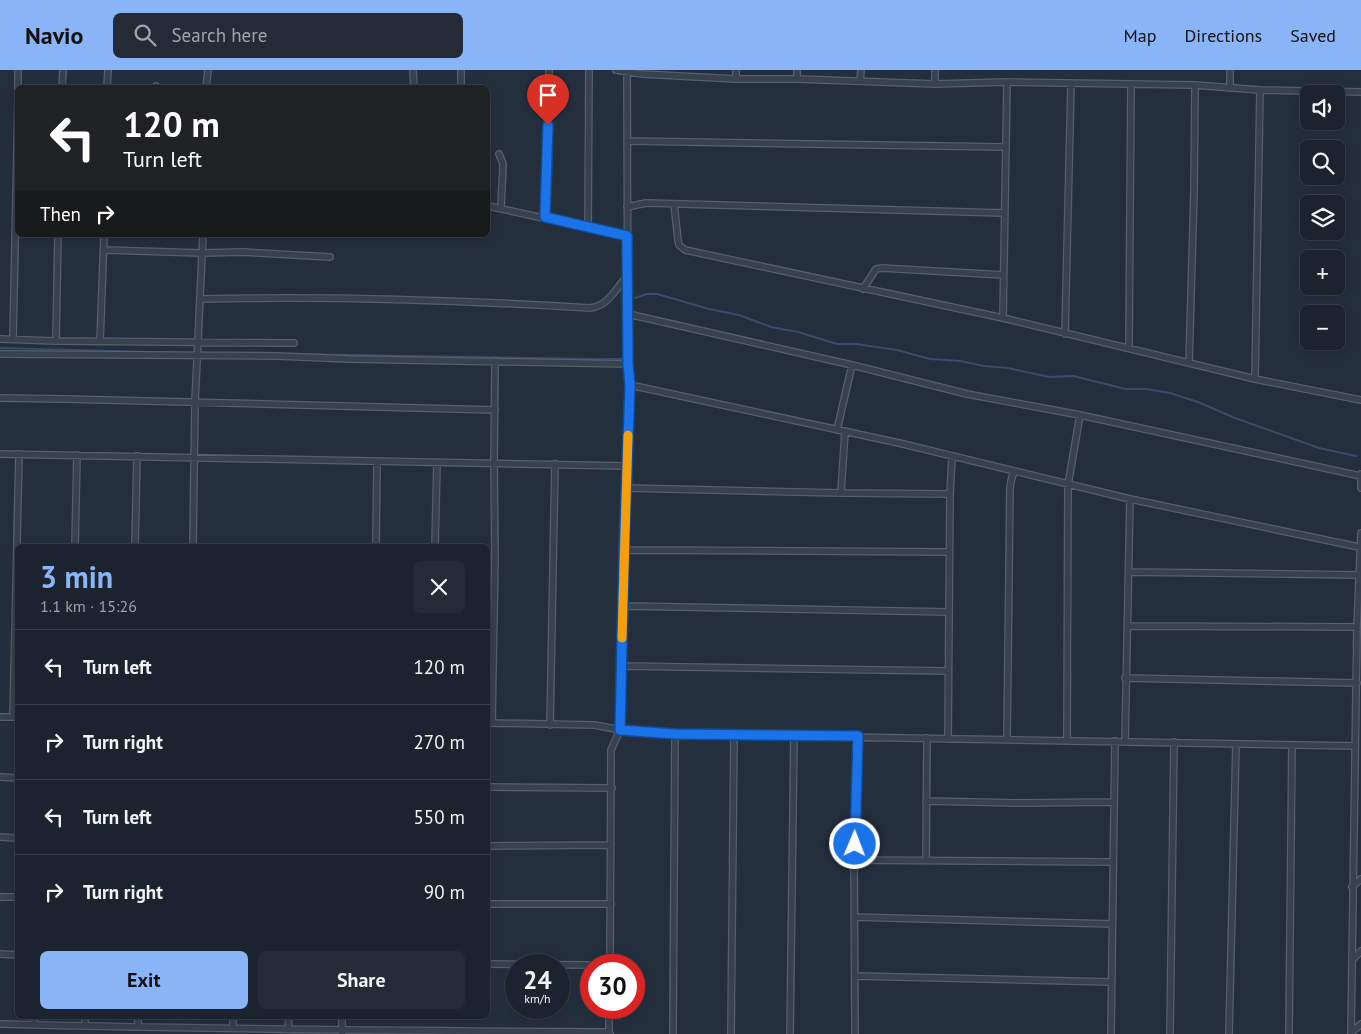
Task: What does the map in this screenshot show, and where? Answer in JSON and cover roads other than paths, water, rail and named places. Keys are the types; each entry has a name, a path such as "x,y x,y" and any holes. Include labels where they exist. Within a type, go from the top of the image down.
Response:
{"street":[{"path":"18,70 18,85"},
{"path":"62,85 63,70"},
{"path":"107,85 108,70"},
{"path":"206,85 208,70"},
{"path":"413,70 414,85"},
{"path":"461,85 462,70"},
{"path":"545,217 549,70"},
{"path":"588,227 589,70"},
{"path":"616,70 736,79 797,79 935,84 1007,82 1195,85 1260,90 1361,92"},
{"path":"736,70 736,79"},
{"path":"797,70 797,79"},
{"path":"860,81 861,70"},
{"path":"935,70 935,84"},
{"path":"1230,70 1230,88"},
{"path":"610,954 611,750 620,730 626,466 630,385 628,364 627,236 628,72"},
{"path":"1003,318 1007,82"},
{"path":"1065,334 1071,83"},
{"path":"1129,348 1131,84"},
{"path":"1189,362 1195,85"},
{"path":"1255,379 1260,90"},
{"path":"627,140 1005,147"},
{"path":"499,154 503,164 501,208"},
{"path":"627,207 646,203 1004,213"},
{"path":"674,204 678,240 685,250 1003,318 1255,379 1361,400"},
{"path":"490,206 627,236"},
{"path":"13,339 15,237"},
{"path":"56,341 58,237"},
{"path":"100,342 104,237"},
{"path":"193,544 196,402 203,237"},
{"path":"104,250 202,253 243,252 330,256"},
{"path":"863,289 876,269 882,268 1003,275"},
{"path":"201,299 315,297 514,303 590,308 604,304 628,275"},
{"path":"628,314 968,394 1080,415 1361,475 1361,488"},
{"path":"0,338 100,342 294,343"},
{"path":"0,354 198,355 628,364"},
{"path":"495,361 494,463 496,558 490,723 595,725 620,730 675,734 1355,746"},
{"path":"837,430 852,366"},
{"path":"630,385 846,431 1130,499 1359,547"},
{"path":"0,398 494,410"},
{"path":"1067,741 1068,485 1080,415"},
{"path":"841,493 846,431"},
{"path":"0,454 626,466"},
{"path":"18,544 19,454"},
{"path":"75,544 77,455"},
{"path":"135,544 136,456"},
{"path":"948,738 949,552 952,457"},
{"path":"376,544 377,462"},
{"path":"435,544 436,463"},
{"path":"550,724 551,590 555,464"},
{"path":"1007,740 1010,481 1014,471"},
{"path":"626,488 950,494"},
{"path":"1124,741 1130,499"},
{"path":"1351,1034 1355,746 1359,710 1357,628 1360,607 1359,547 1361,533"},
{"path":"624,550 949,552"},
{"path":"1129,572 1359,575"},
{"path":"623,606 949,612"},
{"path":"1128,626 1357,628"},
{"path":"621,666 948,671"},
{"path":"1125,678 1357,683"},
{"path":"0,717 15,717"},
{"path":"673,1034 675,734"},
{"path":"731,1034 734,735"},
{"path":"790,1034 794,736"},
{"path":"855,1034 854,860 858,736"},
{"path":"926,860 927,738"},
{"path":"1111,1034 1115,741"},
{"path":"1170,1034 1174,742"},
{"path":"1229,1034 1236,744"},
{"path":"1289,1034 1292,744"},
{"path":"0,777 15,778"},
{"path":"490,786 612,788"},
{"path":"926,801 1114,802"},
{"path":"0,838 15,838"},
{"path":"490,846 612,846"},
{"path":"854,860 1113,862"},
{"path":"1352,886 1361,879"},
{"path":"0,897 15,898"},
{"path":"490,904 611,904"},
{"path":"854,916 1112,924"},
{"path":"1352,959 1361,951"},
{"path":"0,954 15,955"},
{"path":"490,964 580,965"},
{"path":"855,976 1112,982"},
{"path":"34,1019 34,1025"},
{"path":"85,1019 85,1026"},
{"path":"138,1019 138,1027"},
{"path":"233,1019 233,1028"},
{"path":"288,1030 289,1019"},
{"path":"342,1019 342,1032"},
{"path":"0,1024 138,1027 160,1031 233,1028 256,1032 288,1030 610,1033 609,1019"},
{"path":"1351,1034 1361,1024"}],"waterway":[{"path":"635,298 647,294 657,294 709,309 739,315 771,327 798,332 837,344 856,344 897,350 930,359 1008,368 1049,377 1073,376 1126,389 1146,389 1170,393 1319,448 1356,456"},
{"path":"0,348 186,353"},
{"path":"204,353 218,353"},
{"path":"290,354 594,359 622,359 625,354"}]}
